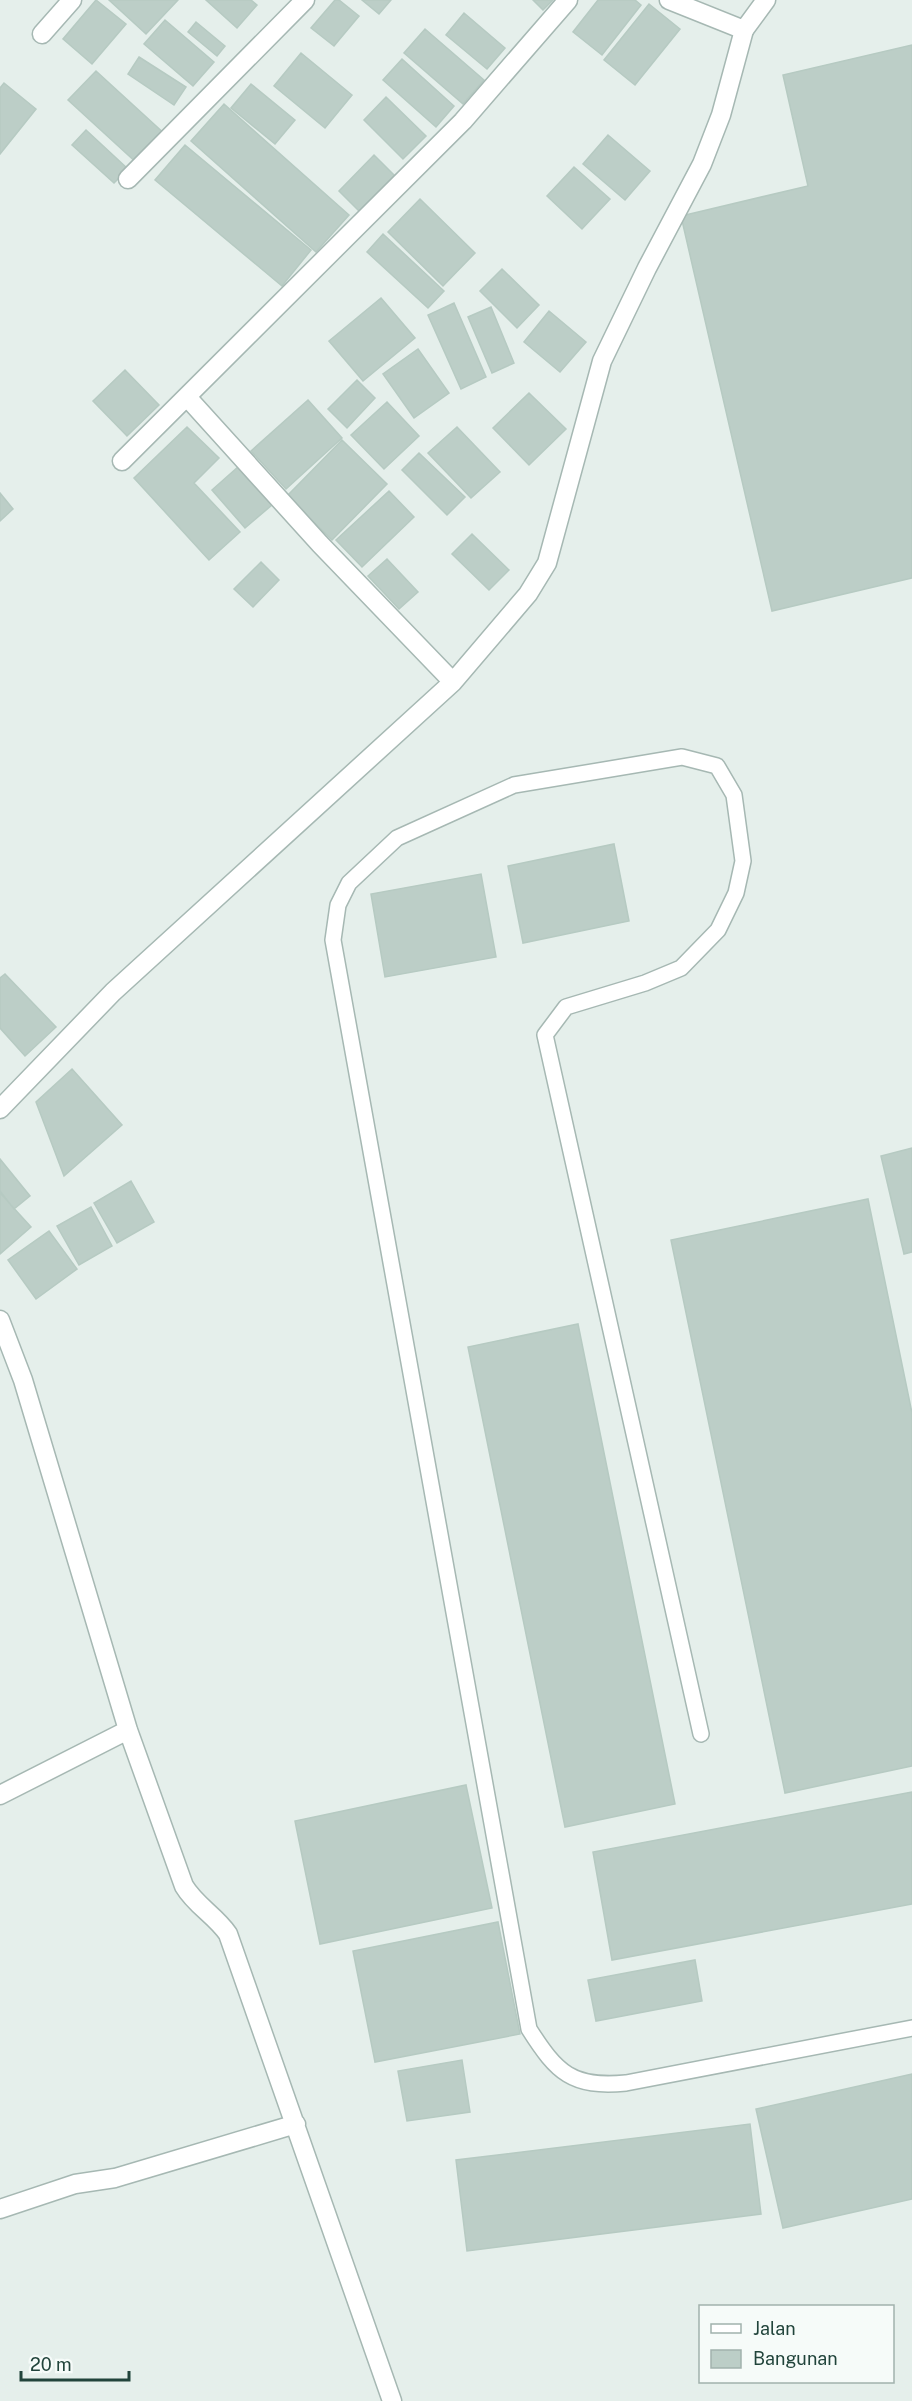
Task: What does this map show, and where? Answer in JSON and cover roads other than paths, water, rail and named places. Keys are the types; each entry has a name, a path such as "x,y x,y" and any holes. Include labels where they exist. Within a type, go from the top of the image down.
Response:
{"street":[{"path":"42,34 72,0"},
{"path":"128,179 305,0"},
{"path":"122,461 463,121 568,0"},
{"path":"669,0 744,30"},
{"path":"0,1109 113,992 453,682 511,616 547,563 602,361 647,268 702,164 721,115 744,30 766,0"},
{"path":"187,397 320,544 453,682"},
{"path":"0,1320 23,1380 128,1730 184,1886 194,1901 217,1918 228,1934 392,2401"},
{"path":"0,1795 128,1730"},
{"path":"0,2209 75,2184 115,2178 296,2124"}],"lane":[{"path":"701,1734 545,1035 566,1007 645,983 681,969 718,930 736,893 743,861 734,795 717,766 682,757 514,785 397,838 349,883 338,905 333,940 452,1604 529,2029 548,2058 569,2076 597,2086 626,2083 912,2028"}]}
